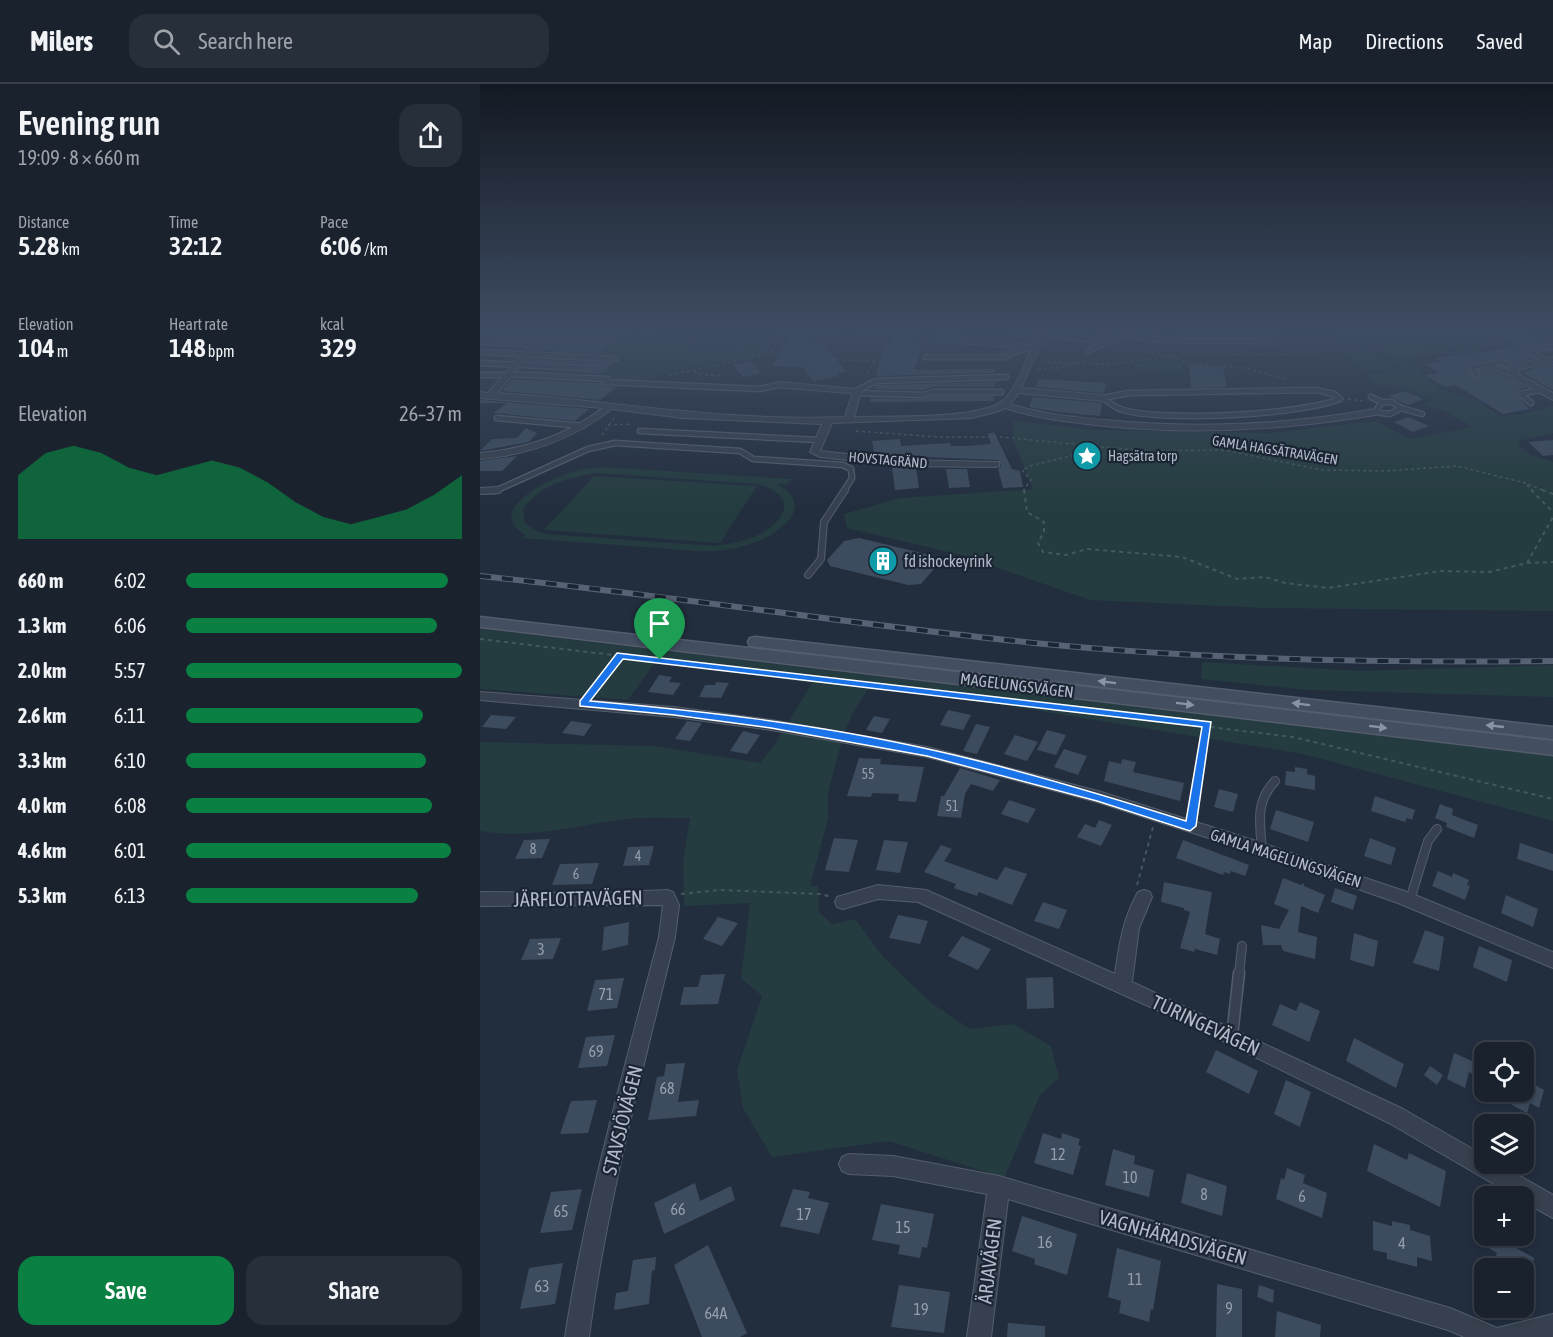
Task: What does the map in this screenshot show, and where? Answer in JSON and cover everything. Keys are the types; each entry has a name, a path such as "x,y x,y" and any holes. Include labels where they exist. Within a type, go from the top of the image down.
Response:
{"main road":[{"name":"MAGELUNGSVÄGEN","path":"480,610 1553,733"},
{"name":"MAGELUNGSVÄGEN","path":"480,622 1553,748"}],"street":[{"path":"491,395 495,390"},
{"path":"849,390 856,395 849,420"},
{"path":"1001,407 1018,390"},
{"path":"1023,390 1103,398"},
{"path":"1541,390 1553,397"},
{"path":"480,395 614,410 826,424 849,420 971,415 1001,407 1036,416 1114,425 1199,429 1303,423 1378,406"},
{"path":"480,456 524,451 614,410"},
{"path":"814,452 826,424"},
{"name":"HOVSTAGRÄND","path":"814,452 901,463 996,464"},
{"name":"GAMLA MAGELUNGSVÄGEN","path":"480,696 674,712 771,725 927,752 1098,797 1263,850 1410,900 1553,960"},
{"name":"TURINGEVÄGEN","path":"843,902 878,892 920,895 1232,1036 1396,1116 1553,1207"},
{"path":"1122,987 1133,921 1144,897"},
{"name":"JÄRFLOTTAVÄGEN","path":"480,899 669,901"},
{"name":"STAVSJÖVÄGEN","path":"577,1337 585,1278 612,1154 667,937 669,901"},
{"name":"VAGNHÄRADSVÄGEN","path":"849,1164 893,1166 999,1186 1450,1319 1491,1337"},
{"name":"ÄRJAVÄGEN","path":"979,1337 999,1186"},
{"path":"1503,1337 1553,1326"}],"lane":[{"path":"854,392 858,390"},
{"path":"1532,403 1520,394 1538,390"},
{"path":"1318,391 1334,394 1340,399 1335,404 1292,409 1189,414 1122,410 1103,398 1151,392 1318,391"},
{"path":"854,392 924,394 1001,392"},
{"path":"1371,398 1390,414 1401,408"},
{"path":"1378,406 1392,402 1401,408 1422,414"},
{"path":"497,418 582,426"},
{"path":"640,431 819,440"},
{"path":"480,491 495,491 565,458 615,443 740,451 753,459 843,465 851,469 853,473 825,522 822,558 808,575"},
{"path":"808,464 814,452"},
{"path":"1263,850 1259,812 1262,796 1275,781"},
{"path":"1410,900 1428,841 1437,829"},
{"path":"1232,1036 1242,946"}],"path":[{"path":"1481,390 1527,399"},
{"path":"1340,399 1378,406"},
{"path":"597,447 614,410"},
{"name":"GAMLA HAGSÄTRAVÄGEN","path":"826,424 931,437 1025,439 1146,451 1224,450 1322,470 1386,471 1457,466 1525,483 1553,494"},
{"path":"1103,448 1033,465 1022,471 1031,480 1023,491 1027,512 1044,522 1044,531 1038,543 1043,552 1066,555 1087,549 1182,557 1237,579 1265,577 1285,583 1328,588 1441,571 1489,572 1527,563 1553,562"},
{"path":"1525,483 1539,496 1544,506 1553,512"},
{"path":"1527,563 1553,517"},
{"path":"480,639 1293,736 1553,799"},
{"path":"583,703 620,656"},
{"path":"1190,826 1207,725"},
{"path":"1141,876 1156,816"},
{"path":"669,901 689,892 720,890 821,894 843,902"}],"green space":[{"path":"1408,390 1446,390 1476,400 1500,416 1524,414 1553,406 1553,433 1518,441 1519,446 1531,455 1553,462 1553,611 1265,608 1090,600 961,555 847,528 844,514 900,498 1033,489 1013,440 1014,421 1094,430 1271,433 1377,421 1409,439 1473,427 1443,410 1425,406 1432,399"},
{"path":"604,467 791,479 787,484 777,484 789,492 794,501 794,510 783,526 763,539 718,551 522,538 526,535 514,526 511,516 515,506 524,497 562,475","holes":["595,473 757,484 779,494 784,508 781,516 767,530 756,536 714,546 547,534 538,532 525,523 523,510 537,494 554,484"]},
{"path":"594,476 757,486 720,543 544,530"},
{"path":"480,629 1553,756 1553,821 1303,754 967,699 868,689 844,732 828,793 828,819 810,886 818,886 819,912 832,924 855,919 884,958 930,1002 970,1029 1013,1024 1051,1046 1059,1078 1040,1095 1004,1178 889,1141 772,1157 743,1108 737,1070 762,996 741,978 750,903 684,906 683,862 690,818 626,819 535,833 480,831 480,742 655,746 760,763 775,744 812,683 655,662 628,700 480,689"},
{"path":"1202,662 1362,671 1553,665 1553,697 1309,690 1201,679"}],"building":[{"path":"502,390 612,390 600,400"},
{"path":"1075,390 1105,390 1104,393"},
{"path":"1465,390 1517,390 1516,395 1529,409 1503,414"},
{"path":"1404,391 1423,399 1408,405 1389,396"},
{"path":"934,396 994,396 993,401 870,402 871,398 924,399"},
{"path":"1033,397 1102,403 1100,416 1029,407"},
{"path":"480,400 589,409 575,421 494,413 507,403 480,403"},
{"path":"1409,417 1429,426 1413,432 1394,422"},
{"path":"526,428 537,433 529,442 480,451 492,439 517,438"},
{"path":"994,432 1012,469 1020,471 1023,487 1003,488 998,469 1001,466 999,460 881,455 880,452 874,452 872,441 900,439 901,446 950,443 951,446 966,446 991,444 988,434"},
{"path":"1553,440 1553,455 1543,456 1528,442"},
{"path":"517,456 502,471 480,471 480,461"},
{"path":"892,467 916,468 919,488 895,490"},
{"path":"946,469 967,469 970,487 949,488"},
{"name":"fd ishockeyrink","path":"859,538 934,556 940,562 921,584 908,585 830,566 827,560 844,541"},
{"path":"659,675 672,677 669,682 681,683 673,695 648,692"},
{"path":"716,682 729,683 721,698 699,697 705,685 715,685"},
{"path":"948,710 971,715 963,730 940,725"},
{"path":"491,715 516,717 506,729 482,727"},
{"path":"874,716 890,719 882,733 866,730"},
{"path":"571,721 592,724 584,736 562,733"},
{"path":"687,721 702,723 690,741 675,739"},
{"path":"976,724 990,727 977,754 963,751"},
{"path":"1047,730 1066,735 1056,755 1037,750"},
{"path":"743,731 760,735 747,754 730,751"},
{"path":"1015,735 1038,742 1027,761 1004,754"},
{"path":"1064,749 1087,756 1078,775 1054,767"},
{"path":"859,758 881,759 880,764 924,767 916,802 898,801 899,794 872,793 871,797 847,796"},
{"path":"1122,759 1136,762 1133,772 1184,783 1180,801 1104,781 1109,761 1121,764"},
{"path":"1295,767 1307,769 1307,774 1315,776 1315,790 1285,785 1286,771 1295,772"},
{"path":"960,768 1000,780 993,791 971,784 965,794 961,818 937,816 941,796 944,796"},
{"path":"1219,789 1238,794 1233,812 1214,807"},
{"path":"1375,796 1415,810 1412,820 1407,818 1405,822 1371,811"},
{"path":"1009,800 1036,809 1028,823 1001,814"},
{"path":"1440,804 1453,809 1452,815 1478,825 1474,838 1446,827 1447,823 1435,818"},
{"path":"1276,810 1314,822 1308,842 1270,829"},
{"path":"1099,820 1112,825 1101,846 1077,837 1085,824 1095,828"},
{"path":"834,838 858,840 849,872 825,870"},
{"path":"1370,838 1396,848 1391,865 1364,856"},
{"path":"550,839 542,858 515,859 524,840"},
{"path":"884,840 908,842 900,873 876,870"},
{"path":"1183,840 1249,865 1245,876 1231,871 1230,874 1224,872 1223,875 1176,858"},
{"path":"1520,843 1553,854 1553,871 1517,859"},
{"path":"941,845 952,849 944,861 997,880 1005,867 1027,874 1012,905 979,892 977,896 954,888 956,884 924,872"},
{"path":"654,846 649,865 623,866 628,847"},
{"path":"599,863 592,884 552,885 560,864"},
{"path":"1438,871 1452,877 1453,873 1469,880 1467,885 1470,886 1465,900 1432,886"},
{"path":"1283,878 1301,885 1304,883 1304,886 1325,895 1318,913 1301,906 1298,932 1317,937 1315,959 1283,951 1281,945 1263,945 1261,925 1279,929 1289,910 1274,904"},
{"path":"1164,882 1212,892 1205,934 1220,939 1217,955 1195,949 1194,952 1180,948 1190,912 1184,908 1161,902"},
{"path":"1335,888 1357,896 1353,910 1331,902"},
{"path":"1506,895 1538,909 1533,927 1501,913"},
{"path":"1043,902 1067,910 1059,929 1034,921"},
{"path":"898,915 928,921 920,944 889,938"},
{"path":"718,917 738,923 722,946 703,939"},
{"path":"629,922 628,945 602,951 604,927"},
{"path":"1425,930 1444,937 1439,971 1413,963"},
{"path":"1354,933 1378,941 1374,967 1350,960"},
{"path":"962,936 991,949 978,970 948,956"},
{"path":"561,938 553,959 521,960 530,939"},
{"path":"1479,946 1512,960 1507,982 1473,967"},
{"path":"725,974 718,1004 680,1005 684,987 698,987 701,975"},
{"path":"1053,977 1054,1008 1027,1009 1026,978"},
{"path":"624,978 617,1008 587,1011 595,980"},
{"path":"1300,1002 1320,1011 1309,1042 1272,1025 1280,1004 1296,1011"},
{"path":"615,1035 607,1066 578,1068 586,1037"},
{"path":"1354,1038 1404,1064 1396,1088 1346,1061"},
{"path":"1216,1050 1258,1071 1249,1094 1206,1072"},
{"path":"1454,1053 1474,1062 1474,1074 1469,1072 1465,1088 1447,1079"},
{"path":"685,1063 678,1102 699,1100 696,1116 648,1120 657,1077 664,1076 666,1064"},
{"path":"1430,1066 1443,1075 1437,1085 1424,1075"},
{"path":"1286,1080 1311,1092 1300,1127 1274,1114"},
{"path":"1534,1084 1544,1090 1539,1108 1530,1103 1527,1113 1512,1105 1513,1102 1534,1102"},
{"path":"597,1100 588,1133 560,1134 571,1101"},
{"path":"1043,1133 1061,1139 1062,1133 1080,1139 1078,1145 1081,1146 1073,1175 1034,1163"},
{"path":"1374,1144 1407,1160 1409,1153 1446,1171 1440,1207 1367,1171"},
{"path":"1113,1149 1135,1156 1134,1164 1154,1170 1149,1197 1105,1185"},
{"path":"1287,1168 1305,1175 1303,1183 1327,1193 1322,1218 1276,1199 1281,1178 1284,1180"},
{"path":"1187,1173 1227,1186 1222,1216 1181,1203"},
{"path":"695,1183 700,1201 731,1186 735,1200 664,1234 654,1203"},
{"path":"582,1189 572,1230 540,1233 551,1192"},
{"path":"793,1189 810,1192 808,1198 829,1203 819,1234 780,1226"},
{"path":"881,1204 934,1214 927,1248 922,1247 920,1258 898,1254 900,1245 872,1240"},
{"path":"1022,1216 1077,1234 1067,1275 1034,1264 1035,1259 1012,1251"},
{"path":"1373,1221 1392,1226 1392,1221 1410,1225 1410,1230 1430,1236 1432,1261 1417,1257 1417,1267 1387,1259 1387,1253 1373,1250"},
{"path":"708,1245 747,1333 740,1337 702,1337 674,1265"},
{"path":"1513,1246 1534,1258 1495,1258 1497,1253 1487,1247"},
{"path":"1117,1248 1161,1261 1149,1322 1119,1313 1121,1301 1108,1297"},
{"path":"656,1257 655,1270 652,1271 649,1304 614,1310 616,1293 628,1291 633,1260"},
{"path":"563,1263 555,1304 520,1309 529,1268"},
{"path":"1217,1284 1242,1289 1242,1337 1216,1337"},
{"path":"899,1285 950,1292 944,1333 891,1327"},
{"path":"1259,1285 1274,1290 1273,1303 1257,1297"},
{"path":"1277,1311 1321,1325 1320,1337 1275,1337"},
{"path":"1008,1323 1045,1326 1045,1337 1007,1337"}],"railway":[{"path":"480,576 1099,649 1293,659 1553,661"}],"place":[{"name":"Hagsätra torp","path":"1087,456"},
{"name":"fd ishockeyrink","path":"883,561"}],"route":[{"path":"620,656 660,660 1207,725 1190,826 1098,797 927,752 771,725 583,703 620,656"}]}
